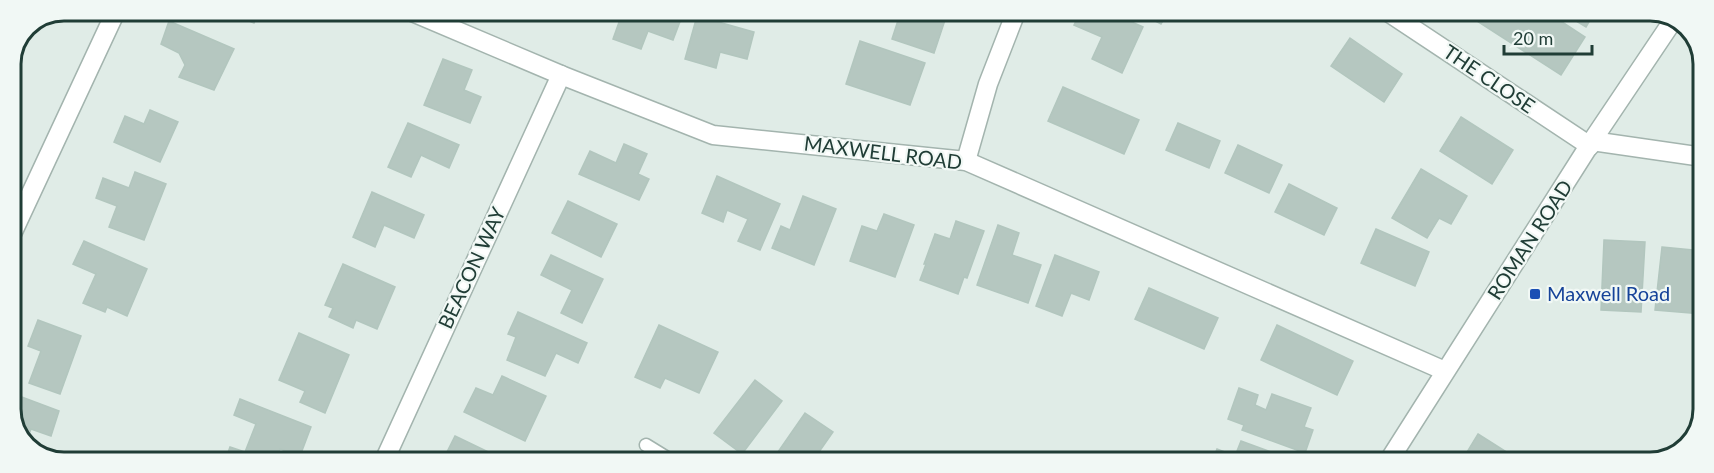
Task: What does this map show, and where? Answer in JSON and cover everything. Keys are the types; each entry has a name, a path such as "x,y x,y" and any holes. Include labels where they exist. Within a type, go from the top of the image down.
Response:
{"street":[{"path":"21,214 111,21"},
{"name":"MAXWELL ROAD","path":"434,21 561,75 713,135 966,161 1445,371"},
{"path":"966,161 988,84 1012,21"},
{"name":"THE CLOSE","path":"1402,21 1591,143"},
{"name":"ROMAN ROAD","path":"1394,452 1591,143 1669,26"},
{"name":"BEACON WAY","path":"388,452 561,75"},
{"path":"1591,143 1693,156"}],"lane":[{"path":"646,445 657,452"}],"building":[{"path":"169,21 234,49 214,90 179,77 185,65 179,53 161,44"},
{"path":"619,21 680,21 673,40 648,31 641,49 613,39"},
{"path":"696,21 715,21 754,32 747,59 720,52 716,68 685,59"},
{"path":"898,21 945,21 934,53 892,39"},
{"path":"1076,21 1129,21 1143,27 1122,73 1092,59 1102,37 1074,25"},
{"path":"1477,21 1561,21 1585,37 1561,75"},
{"path":"1576,21 1590,21 1586,27"},
{"path":"1350,38 1402,74 1384,102 1331,66"},
{"path":"860,41 925,63 910,105 846,84"},
{"path":"443,59 472,70 464,90 481,97 470,123 424,105"},
{"path":"1063,87 1139,120 1124,154 1048,121"},
{"path":"150,110 178,122 160,162 114,142 125,116 144,124"},
{"path":"1461,117 1513,150 1492,184 1440,151"},
{"path":"408,123 459,145 449,168 421,155 411,177 388,167"},
{"path":"1178,123 1220,141 1209,168 1166,150"},
{"path":"624,144 647,154 638,174 649,179 639,200 579,174 590,151 616,163"},
{"path":"1238,145 1282,165 1269,193 1225,173"},
{"path":"1421,169 1467,196 1451,224 1439,218 1427,238 1392,218"},
{"path":"135,172 166,184 144,240 109,227 117,206 96,198 103,178 129,188"},
{"path":"717,176 780,204 760,250 738,241 748,219 727,210 723,222 702,213"},
{"path":"1289,184 1337,208 1324,235 1275,212"},
{"path":"372,192 424,215 414,238 384,225 375,247 353,237"},
{"path":"803,196 836,209 814,265 772,248 781,226 790,230"},
{"path":"568,201 617,224 601,257 552,233"},
{"path":"884,214 914,225 895,277 850,261 862,226 877,231"},
{"path":"956,221 984,231 967,278 964,277 958,294 920,280 935,234 950,239"},
{"path":"998,225 1019,233 1012,255 1041,265 1028,303 977,285"},
{"path":"1376,229 1429,252 1415,286 1361,263"},
{"path":"1604,240 1645,242 1641,312 1601,310"},
{"path":"84,241 147,269 127,316 107,307 105,312 83,303 96,274 73,264"},
{"path":"1662,247 1693,250 1693,313 1655,310"},
{"path":"551,255 603,279 582,323 561,313 572,290 541,275"},
{"path":"1055,255 1099,272 1089,300 1071,293 1062,316 1036,306"},
{"path":"343,264 395,287 377,329 356,320 353,328 329,317 333,308 325,305"},
{"path":"1149,288 1218,318 1204,349 1135,319"},
{"path":"518,312 587,343 578,363 556,353 545,376 507,360 516,337 508,334"},
{"path":"38,320 81,336 60,394 29,383 41,351 28,346"},
{"path":"659,325 718,352 699,393 665,378 660,388 635,377"},
{"path":"1277,325 1353,361 1337,395 1261,360"},
{"path":"299,333 349,355 325,413 300,402 305,391 279,380"},
{"path":"502,376 546,396 525,441 464,412 476,388 493,395"},
{"path":"755,380 782,401 744,452 739,452 714,433"},
{"path":"1239,388 1258,395 1255,405 1266,410 1272,394 1311,408 1304,427 1313,430 1305,452 1302,452 1242,430 1244,425 1228,419"},
{"path":"21,397 59,411 51,436 31,429 29,434 22,420"},
{"path":"240,399 311,427 302,452 280,449 279,452 245,452 256,424 234,415"},
{"path":"805,413 833,432 819,452 778,452"},
{"path":"1478,434 1506,452 1467,452"},
{"path":"455,436 488,452 447,452"},
{"path":"1241,441 1271,452 1237,452"},
{"path":"230,447 245,452 228,452"}],"place":[{"name":"Maxwell Road","path":"1535,294"}]}
